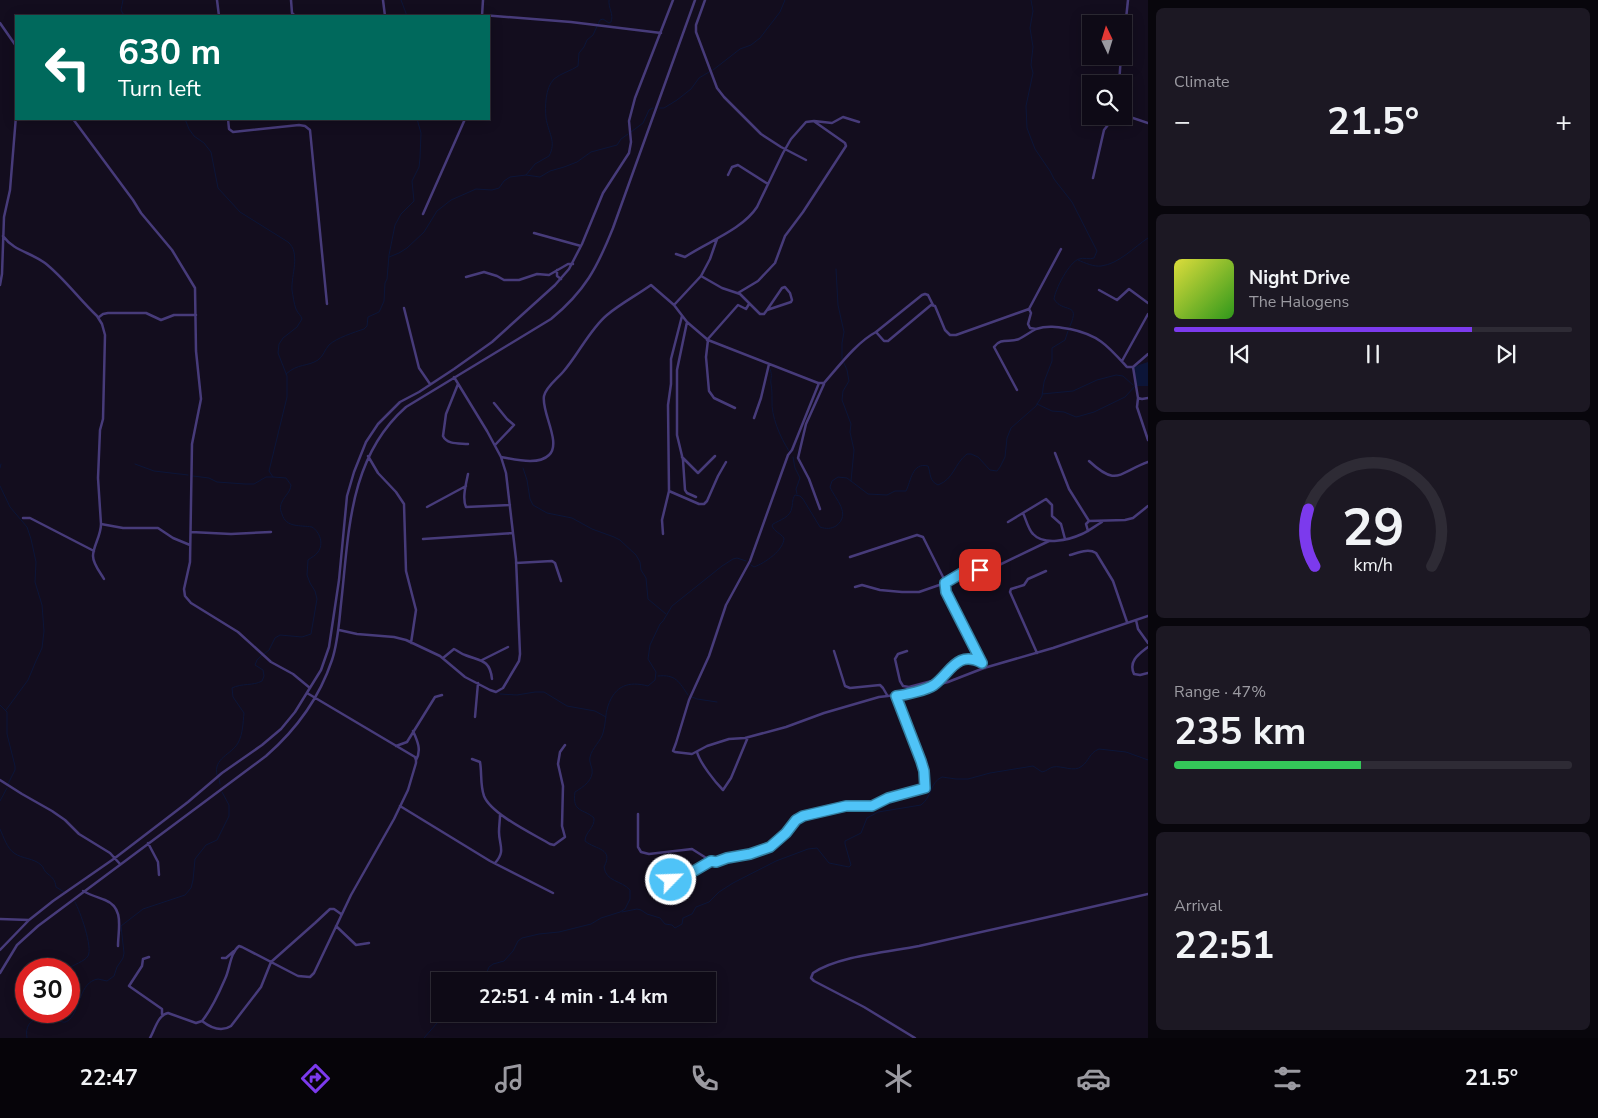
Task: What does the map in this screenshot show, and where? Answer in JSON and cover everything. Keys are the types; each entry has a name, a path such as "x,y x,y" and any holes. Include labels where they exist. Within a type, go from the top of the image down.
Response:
{"street":[{"path":"217,0 219,15"},
{"path":"291,0 293,15"},
{"path":"383,0 385,15"},
{"path":"482,15 483,0"},
{"path":"0,950 28,920 115,858 272,737 285,724 308,693 329,647 339,580 347,496 361,453 373,432 395,406 405,398 454,370 492,342 561,279 573,264 603,193 629,153 631,145 629,121 638,87 673,0"},
{"path":"0,973 14,950 53,913 108,874 277,746 298,725 316,698 332,660 338,630 352,514 358,485 368,456 382,432 415,400 551,319 570,302 589,278 599,262 613,228 695,0"},
{"path":"705,0 696,25 696,32 717,88 754,128 785,149 806,160"},
{"path":"1126,15 1128,0"},
{"path":"490,17 571,22 661,33"},
{"path":"0,23 15,45"},
{"path":"676,254 685,257 736,227 751,215 757,207 785,149 807,121 832,123 843,117 859,122"},
{"path":"1132,118 1148,123"},
{"path":"0,286 2,274 2,236 10,190 16,120"},
{"path":"74,120 141,213 166,241 193,283 196,292 196,351 201,399 192,444 190,567 184,595 187,600 238,632 271,662 292,674 310,688"},
{"path":"228,120 229,128 233,132 299,125 305,126 310,130 327,304"},
{"path":"423,214 465,120"},
{"path":"738,293 758,281 775,263 785,236 846,146 814,121"},
{"path":"1093,178 1104,130 1108,125"},
{"path":"728,175 732,167 738,165 768,184"},
{"path":"534,233 581,246"},
{"path":"2,236 11,246 44,262 99,318 102,324 105,335 103,419 100,430 98,478 100,524 93,560 104,579"},
{"path":"674,305 701,276 710,259 717,238"},
{"path":"820,509 809,479 798,458 804,427 824,382 841,362 869,335 876,332 925,294 931,298 945,330 950,335 1029,309 1061,249"},
{"path":"466,277 484,272 508,281 519,280 539,274 549,275 568,264 573,264"},
{"path":"557,270 557,276 561,279"},
{"path":"701,276 722,288 738,293 760,314 764,314 782,288 785,287 789,291 791,302 767,310"},
{"path":"501,457 537,460 551,453 553,440 544,402 545,395 607,314 651,285 674,305 687,322 707,340 819,383 824,382"},
{"path":"1100,290 1117,300 1130,289 1148,303"},
{"path":"735,408 714,398 710,391 706,357 707,340 738,305 746,309 749,304"},
{"path":"876,332 884,341 888,341 928,306 933,305"},
{"path":"404,308 419,368 430,385"},
{"path":"1029,309 1031,313 1028,324 1030,328 1036,330"},
{"path":"99,318 103,314 145,313 161,320 172,316 196,315"},
{"path":"1122,361 1148,314"},
{"path":"663,534 662,520 669,491 668,410 671,359 682,316"},
{"path":"687,322 677,370 676,434 682,456 685,490 696,497"},
{"path":"1017,390 994,347 1000,341 1017,340 1036,330 1056,326 1092,335 1104,343 1128,366 1133,367"},
{"path":"1133,367 1148,354"},
{"path":"754,418 769,364"},
{"path":"1133,367 1138,398 1137,407 1148,440"},
{"path":"338,630 362,635 394,637 411,643 443,658 460,673 493,691 501,690 519,661 516,563 506,473 501,457 454,377"},
{"path":"819,383 792,450 788,455 750,561 726,606 709,656 693,690 673,751 690,754 707,746 786,727 824,712 933,686 1148,616"},
{"path":"458,384 446,414 443,436 449,442 468,444"},
{"path":"1138,398 1148,398"},
{"path":"494,403 514,425 495,446"},
{"path":"1056,453 1069,489 1089,521"},
{"path":"368,456 378,473 396,492 404,504 406,574 416,610 411,643"},
{"path":"682,456 698,473 715,456"},
{"path":"1089,461 1102,472 1114,477 1120,476 1148,462"},
{"path":"669,491 704,504 726,462"},
{"path":"468,474 464,505 466,507 510,505"},
{"path":"427,507 466,486"},
{"path":"1008,522 1047,499 1052,505 1052,516 1061,524 1065,539"},
{"path":"1089,521 1133,518 1148,506"},
{"path":"1024,513 1032,534 1048,541"},
{"path":"23,518 35,520 94,551"},
{"path":"855,587 862,585 880,590 915,592 945,583 962,573 993,568 1048,541 1076,537 1104,520"},
{"path":"1088,531 1086,526 1089,521"},
{"path":"100,524 124,528 158,528 173,538 190,545"},
{"path":"191,532 231,534 271,532"},
{"path":"423,539 513,533"},
{"path":"850,557 921,535 927,543 945,583 946,592 982,663 986,667 984,668"},
{"path":"1070,555 1087,550 1096,553 1114,580 1127,622"},
{"path":"516,563 552,561 555,563 561,581"},
{"path":"1037,653 1010,592 1011,589 1024,585 1028,579 1046,571"},
{"path":"1136,620 1138,629 1148,643"},
{"path":"482,660 508,647"},
{"path":"1148,647 1136,657 1132,667 1132,671 1136,674 1148,673"},
{"path":"443,658 454,649 466,656 482,660 491,670 492,679"},
{"path":"834,651 845,686 850,688 880,685 888,696"},
{"path":"907,651 898,654 895,658 900,681 903,686 909,687 939,679"},
{"path":"933,686 952,666 965,660 974,659 982,663"},
{"path":"475,717 478,683"},
{"path":"308,693 415,757 416,760"},
{"path":"396,746 407,742 435,698 442,695"},
{"path":"638,814 638,847 641,852 649,854 692,849 711,861 716,862 770,847 786,833 796,820 803,816 846,806 872,806 888,798 925,788 924,771 919,755 896,696"},
{"path":"222,958 226,958 239,946 298,976 310,976 318,967 341,914 385,836 408,790 416,760 419,756 419,744 414,732"},
{"path":"697,752 702,762 723,790 731,778 748,737"},
{"path":"472,759 480,762 482,788 486,801 500,814 554,845 563,839 565,834 562,826 563,786 558,764 560,752 565,746"},
{"path":"0,780 65,820 79,834 115,858 120,864"},
{"path":"400,806 495,863 553,893"},
{"path":"495,863 501,853 500,814"},
{"path":"148,844 158,862 159,875"},
{"path":"669,881 682,878 711,861"},
{"path":"84,891 89,895 108,902 118,911 120,918 118,946"},
{"path":"915,1038 864,1007 814,981 811,978 813,972 821,967 844,960 918,946 1148,894"},
{"path":"162,1014 168,1013 196,1023 202,1022 218,1029 228,1028 261,987 271,962 330,909 334,909 341,914"},
{"path":"0,919 28,920"},
{"path":"336,926 356,945 370,943"},
{"path":"202,1022 218,994 235,950"},
{"path":"149,957 143,959 142,966 129,986 162,1009 162,1014 150,1038"}],"water":[{"path":"1148,362 1148,386 1136,386 1133,367"}],"waterway":[{"path":"123,0 121,10 123,14 126,15"},
{"path":"401,0 407,15"},
{"path":"389,257 407,248 424,232 437,211 451,200 476,189 492,190 499,188 510,177 526,175 535,164 549,156 552,146 546,118 546,98 549,87 554,79 578,66 579,53 587,40 593,35 600,20 603,19 609,23 611,22 612,16 609,0"},
{"path":"713,70 740,49 751,45 760,38 780,12 785,0"},
{"path":"1031,0 1033,11 1030,28 1033,47 1031,65 1033,73 1026,106 1027,128 1035,149 1054,179 1072,202 1097,251 1094,258 1079,259 1071,265 1055,295 1054,299 1058,303 1072,310 1073,318 1070,326"},
{"path":"660,108 664,108 677,100 691,89 699,78 709,72"},
{"path":"631,132 643,123 649,110 653,108"},
{"path":"185,120 194,136 204,143 211,152 218,188 240,212 288,242 292,247 295,258 292,290 295,307 302,319 297,327 283,338 279,344 278,353 287,376 287,397 269,471 273,477 286,478 291,485 280,508 287,522 294,525 312,527 319,535 320,549 316,555 308,560 307,575 317,599 311,634 302,637 280,635 275,638 269,650 264,654"},
{"path":"286,374 295,368 318,360 332,342 364,329 367,326 368,317 379,312 384,301 389,255 395,225 401,214 414,201 412,181 419,167 420,158 421,133 417,120"},
{"path":"526,175 540,177 550,171 577,162 591,152 617,145 628,134"},
{"path":"1078,260 1095,266 1108,265 1120,259 1148,238"},
{"path":"836,269 838,305 844,332 842,359"},
{"path":"751,565 754,567 763,562 773,556 781,547 784,538 772,526 790,513 795,495 803,499 820,527 832,528 841,521 843,517 841,506 830,487 832,481 838,477 847,478 868,494 887,495 895,491 906,491 915,470 923,466 928,466 932,479 938,485 951,475 959,462 967,454 978,457 990,470 997,471 1005,457 1007,438 1011,428 1036,406 1042,396 1044,382 1052,361 1052,348 1065,340 1068,331"},
{"path":"844,363 849,381 843,391 842,400 851,424 850,432 854,450 851,481"},
{"path":"770,369 773,413 779,433 789,451"},
{"path":"1042,394 1073,391 1097,380 1116,375 1123,376 1133,385"},
{"path":"1037,404 1052,411 1064,412 1076,417 1094,412 1125,397 1136,385"},
{"path":"793,457 795,468 800,478 796,489 797,494"},
{"path":"0,468 1,464"},
{"path":"135,464 154,471 188,475"},
{"path":"523,468 533,505 547,513 572,518 592,529 614,537 636,555 646,578 648,599 666,614"},
{"path":"193,476 209,478 217,482 245,484 254,484 266,477 273,477"},
{"path":"0,486 10,507 27,527 31,539 36,562 35,582 42,605 44,631 42,648 28,680 6,710"},
{"path":"487,972 493,964 504,961 522,938 591,924 625,909 630,899 630,890 608,876 604,867 607,856 602,850 585,841 593,825 594,818 577,807 575,804 575,792 587,783 591,777 590,757 602,736 607,709 615,693 624,686 635,684 648,686 655,680 656,672 648,659 650,645 660,624 672,606 733,559 737,558 746,561"},
{"path":"217,775 216,769 220,761 235,747 242,732 244,713 233,697 232,688 262,681 264,676 263,670 255,665 262,655"},
{"path":"658,676 673,678 688,695"},
{"path":"500,694 517,695 544,692 567,706 595,711 606,717"},
{"path":"692,697 717,702"},
{"path":"0,705 7,712 7,734 15,766 8,784"},
{"path":"622,912 641,910 660,918 665,924 672,925 675,928 682,924 683,918 692,914 696,907 709,902 719,892 733,883 776,861 808,849 817,848 829,863 849,867 851,865 845,841 861,833 867,818 878,812 921,805 925,802 935,782 942,777 968,779 990,773 1033,766 1042,772 1053,767 1075,769 1082,766 1099,749 1126,752 1148,760"},
{"path":"219,778 220,784"},
{"path":"0,801 7,788"},
{"path":"27,1038 27,1028 33,1020 48,1016 62,1022 67,1022 73,1015 87,985 98,979 107,981 114,976 124,953 121,926 143,909 185,895 191,888 195,859 206,845 217,840 229,816 229,805 222,792"},
{"path":"0,829 12,851 42,866 54,879 56,887 64,892"},
{"path":"75,902 89,945 88,956 80,962"},
{"path":"424,1038 439,1022"}],"route":[{"path":"671,880 682,878 711,861 716,862 727,858 757,853 770,847 786,833 796,820 803,816 846,806 872,806 888,798 925,788 924,771 917,748 896,696 933,686 958,662 970,658 982,663 946,592 945,583 962,573 980,570"}]}
